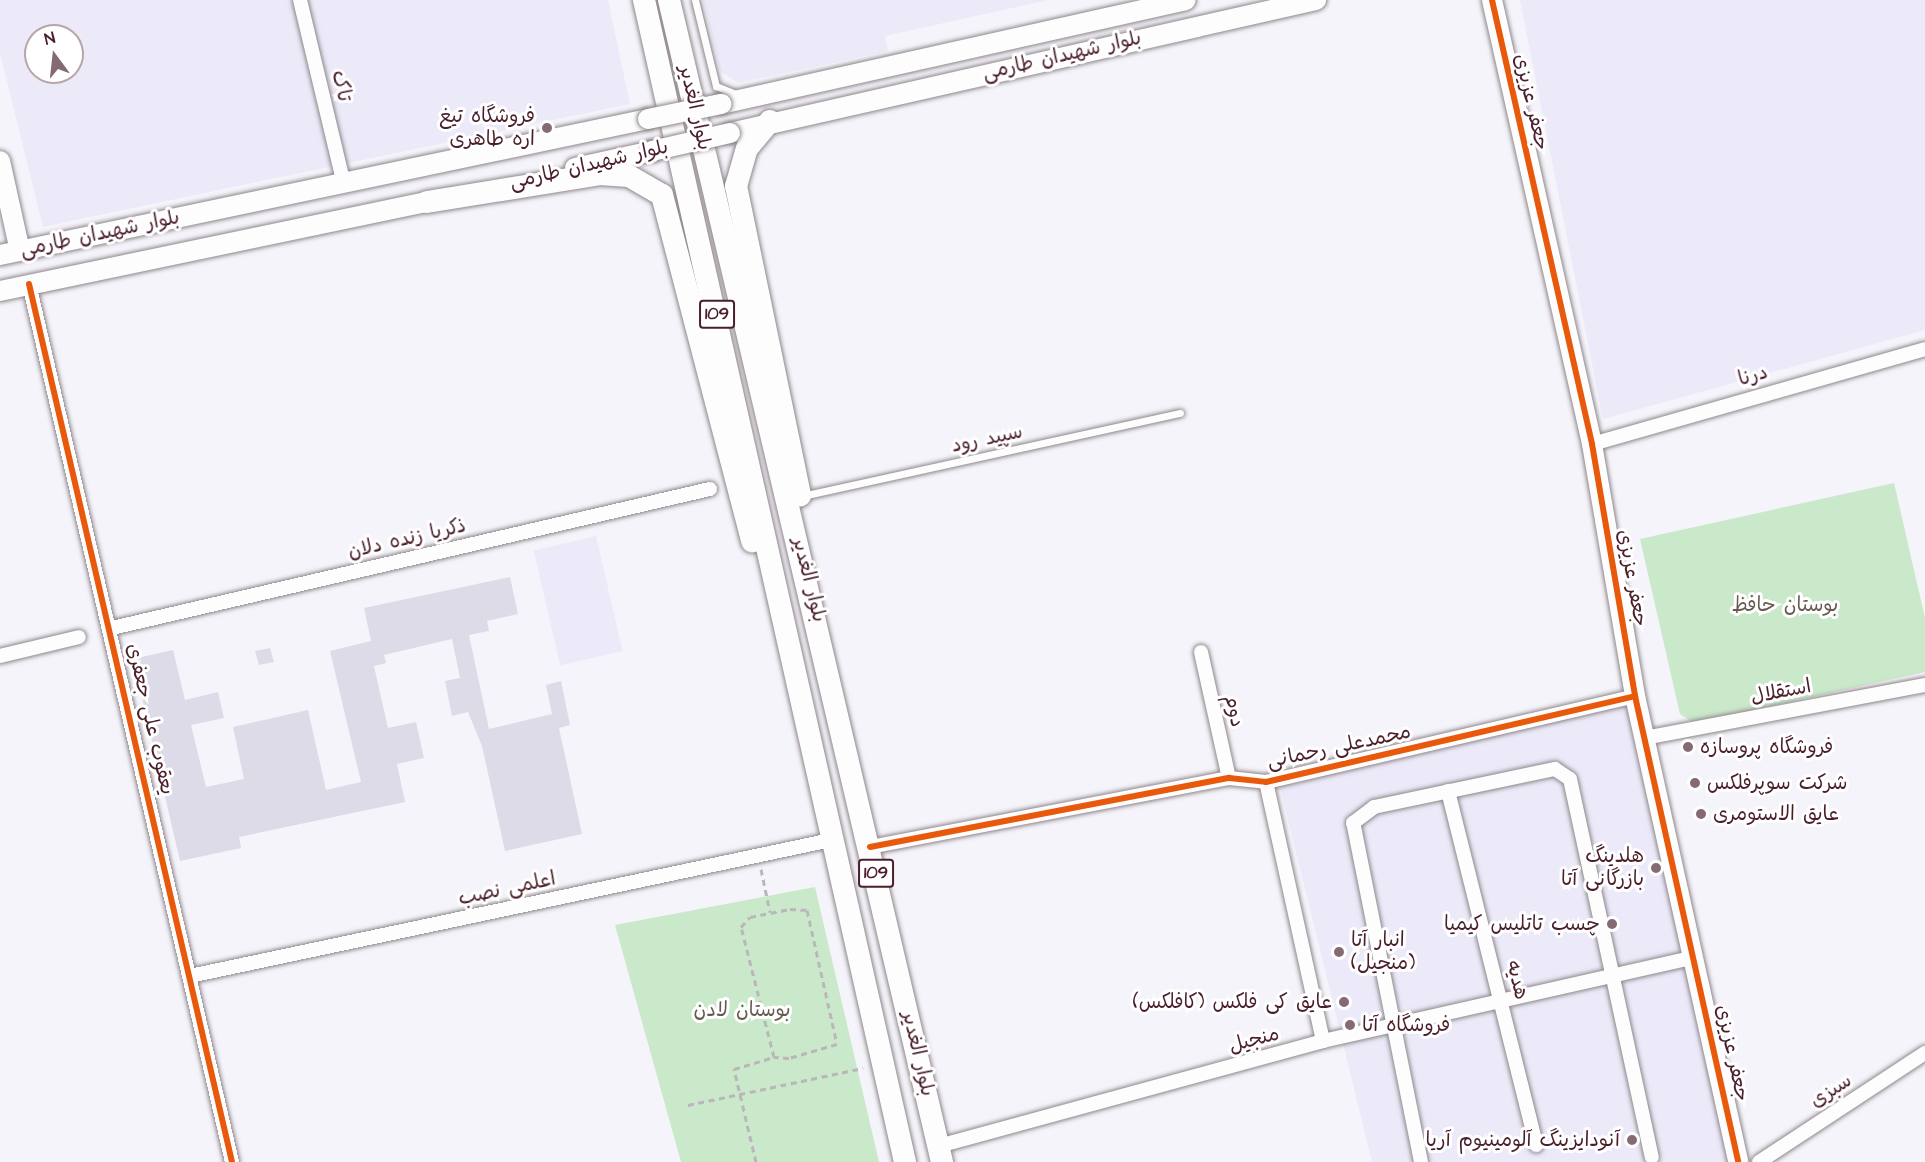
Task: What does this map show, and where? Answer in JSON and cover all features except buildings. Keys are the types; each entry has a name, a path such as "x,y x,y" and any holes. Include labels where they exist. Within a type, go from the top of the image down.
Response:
{"main road":[{"name":"بلوار الغدیر","path":"644,0 783,630 905,1162"},
{"name":"بلوار الغدیر","path":"669,0 745,333 811,584 941,1154"},
{"name":"بلوار شهیدان طارمی","path":"0,255 343,181 721,104 1185,0"},
{"name":"بلوار شهیدان طارمی","path":"0,291 427,202 729,133 770,121 1317,0"},
{"name":"جعفر عزیزی","path":"1492,0 1592,444 1635,696 1695,957 1738,1162"},
{"path":"770,121 747,148 736,186 801,496 811,584"},
{"path":"0,161 20,251"},
{"path":"427,202 600,174 629,176 662,195 740,505 783,630"}],"street":[{"name":"تاک","path":"300,0 343,181"},
{"name":"یعقوب علی جعفری","path":"29,285 112,627 232,1162"},
{"name":"درنا","path":"1592,444 1925,349"},
{"name":"ذکریا زنده دلان","path":"112,627 710,489"},
{"path":"0,656 79,637"},
{"name":"دوم","path":"1201,652 1229,778"},
{"name":"استقلال","path":"1644,738 1925,685"},
{"name":"محمدعلی رحمانی","path":"870,847 1229,778 1266,782 1635,696"},
{"path":"1421,1162 1353,823 1374,807 1448,791 1566,771 1614,975 1652,1157"},
{"path":"1266,782 1323,1041"},
{"name":"هدیه","path":"1448,791 1503,1004 1536,1145"},
{"name":"اعلمی نصب","path":"190,976 831,840"},
{"name":"منجیل","path":"941,1154 1323,1041 1503,1004 1695,957"},
{"name":"سبزی","path":"1759,1162 1925,1053"}],"lane":[{"path":"695,0 716,86 753,97"},
{"name":"سپید رود","path":"801,496 1180,413"}],"path":[{"path":"758,855 770,913"},
{"path":"756,1162 734,1069 774,1057 837,1044 807,910 750,916 741,927 774,1057"},
{"path":"688,1105 883,1064"}],"shaded area":[{"path":"0,0 608,0 630,104 43,227 0,53"},
{"path":"703,0 1048,0 885,36 888,51 738,83 720,71"},
{"path":"1520,0 1925,0 1925,330 1603,419"},
{"path":"596,536 623,651 560,665 534,550"},
{"path":"1625,698 1729,1162 1372,1162 1278,779"}],"green space":[{"name":"بوستان حافظ","path":"1894,483 1925,618 1925,672 1694,723 1680,714 1640,539"},
{"name":"بوستان لادن","path":"815,887 879,1162 681,1162 615,925"}],"cycle path":[{"path":"1492,0 1592,444 1635,696 1738,1162"},
{"path":"29,284 232,1162"},
{"path":"870,847 1229,778 1266,782 1635,696"}],"place":[{"name":"فروشگاه تیغ اره طاهری","path":"547,128"},
{"name":"فروشگاه پروسازه","path":"1688,747"},
{"name":"شرکت سوپرفلکس","path":"1695,783"},
{"name":"عایق الاستومری","path":"1701,814"},
{"name":"هلدینگ بازرگانی آتا","path":"1656,868"},
{"name":"چسب تاتلیس کیمیا","path":"1612,924"},
{"name":"انبار آتا (منجیل)","path":"1339,952"},
{"name":"عایق کی فلکس (کافلکس)","path":"1344,1002"},
{"name":"فروشگاه آتا","path":"1350,1025"},
{"name":"آنودایزینگ آلومینیوم آریا","path":"1632,1140"}]}
